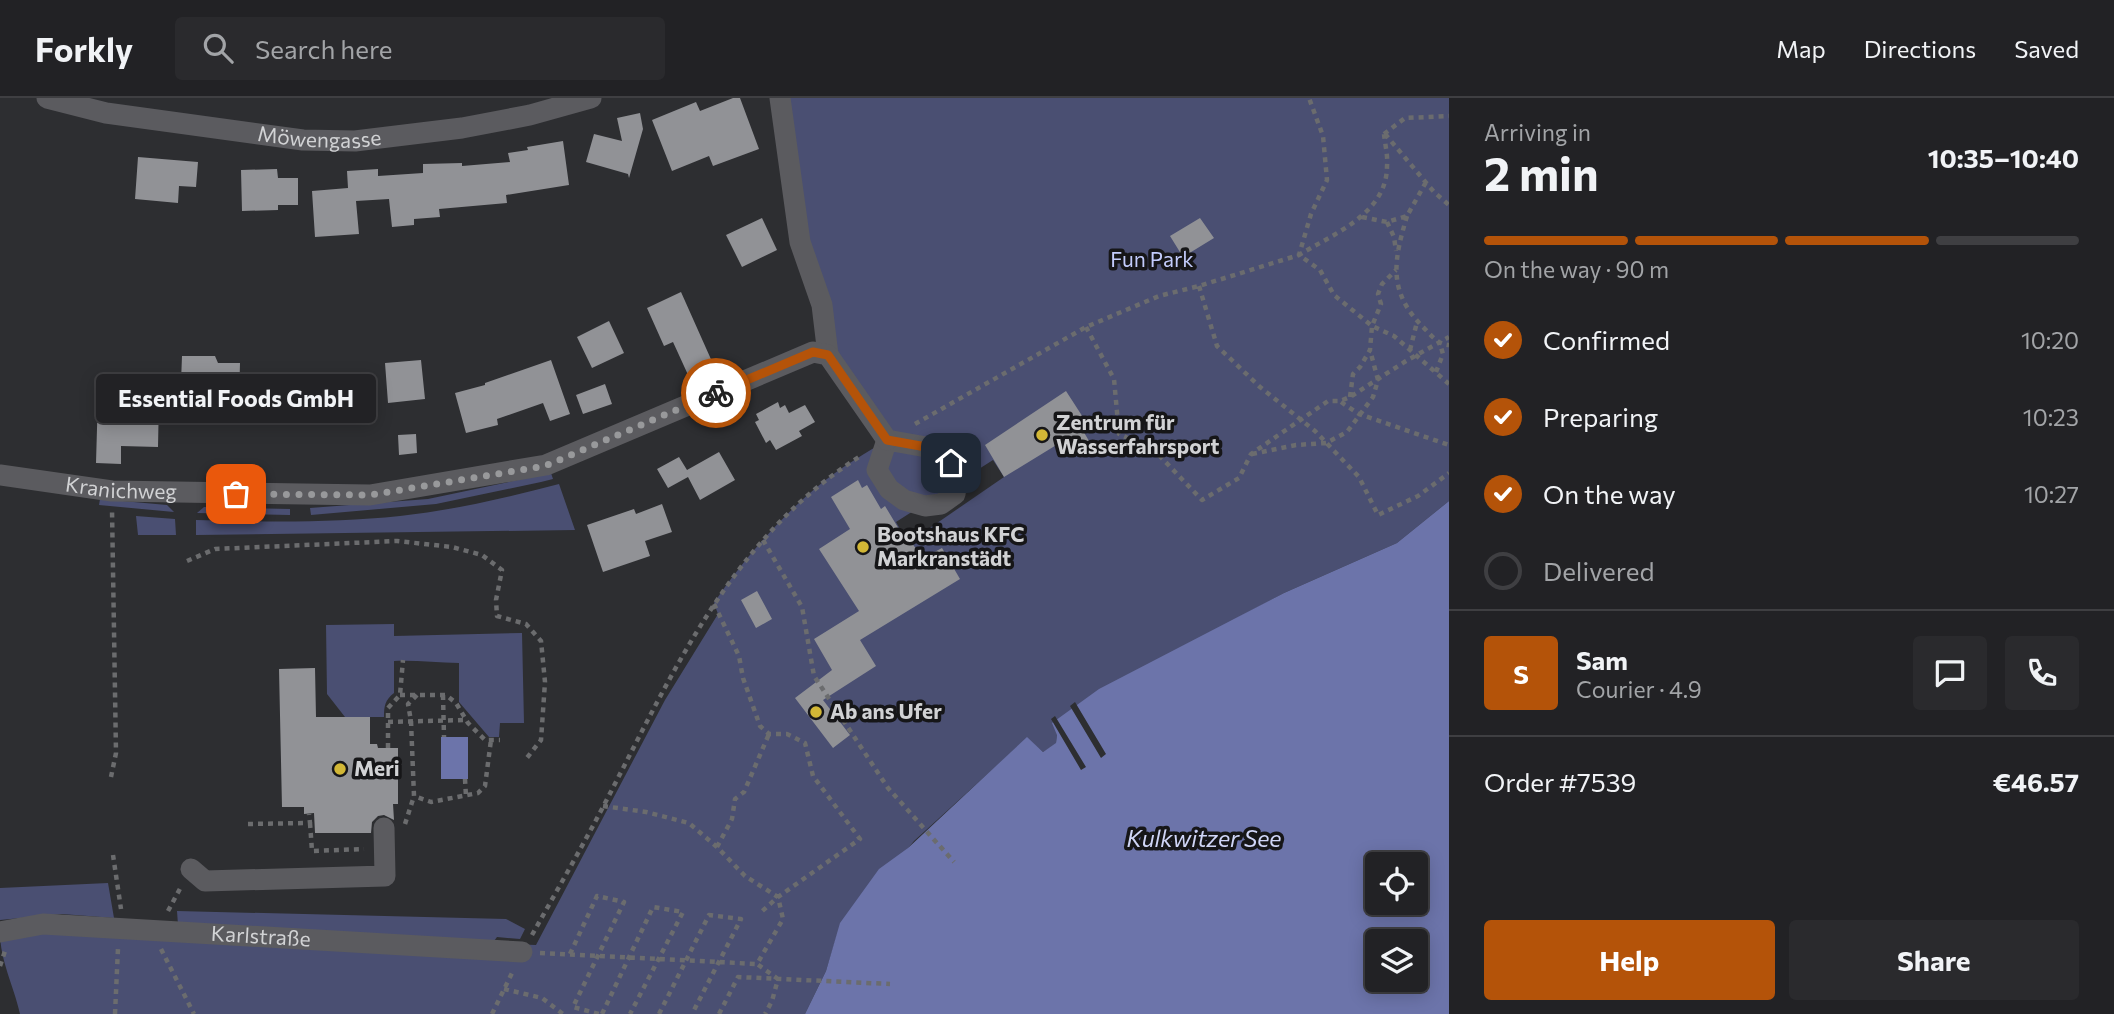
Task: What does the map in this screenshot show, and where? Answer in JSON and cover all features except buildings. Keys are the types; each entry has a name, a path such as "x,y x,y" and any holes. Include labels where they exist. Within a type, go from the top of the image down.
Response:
{"street":[{"name":"Möwengasse","path":"47,98 107,105 303,140 355,141 462,128 530,115 591,98"},
{"path":"780,98 800,242 822,305 828,355 887,440"},
{"name":"Kranichweg","path":"0,475 112,491 370,495 545,466 813,352 828,355"},
{"path":"191,869 205,881 385,876 384,828"},
{"name":"Karlstraße","path":"0,932 43,925 522,952"}],"path":[{"path":"1384,134 1405,118 1449,116"},
{"path":"1384,134 1449,205"},
{"path":"1384,134 1388,169 1378,200 1362,217 1299,255 1320,270 1334,295 1372,326 1394,336 1448,381"},
{"path":"1396,254 1407,216 1426,182"},
{"path":"1362,217 1387,222 1407,216"},
{"path":"1387,222 1394,237 1398,283 1404,302 1417,321 1440,344 1443,354 1436,372"},
{"path":"1251,454 1296,444 1326,443 1347,432 1373,397 1378,380 1370,350 1372,326 1381,304 1378,294 1382,284 1397,270"},
{"path":"1199,286 1217,346 1260,387 1300,419 1359,477 1378,515 1418,496 1449,472"},
{"path":"1410,350 1417,321"},
{"path":"1086,327 1114,379 1119,434 1154,450 1202,500 1239,478 1251,454 1300,419 1328,401 1340,401 1350,397 1449,337"},
{"path":"1440,344 1449,345"},
{"path":"1350,397 1353,374 1370,350"},
{"path":"1340,401 1359,414 1449,445"},
{"path":"111,777 116,753 112,491"},
{"path":"763,540 802,607 814,676 888,788 954,862"},
{"path":"187,561 215,549 397,541 452,547 482,555 502,570 496,600 497,616 526,624 541,641 545,682 541,740 526,759"},
{"path":"714,603 739,656 743,678 761,726 769,734 787,734 805,743 813,776 860,839 778,897 759,914"},
{"path":"388,748 388,708 400,695 403,660"},
{"path":"400,695 443,695 456,703 485,740 500,740"},
{"path":"417,695 408,704 414,796 431,802 478,793 485,786 491,740"},
{"path":"443,695 444,737"},
{"path":"388,722 467,720"},
{"path":"717,847 732,819 735,799 744,792 769,734"},
{"path":"465,779 466,797"},
{"path":"603,806 689,823 745,876 778,897 783,919 757,964"},
{"path":"309,814 312,851 364,849"},
{"path":"248,824 310,822"},
{"path":"113,855 122,930 116,1014"},
{"path":"191,869 168,911 160,933 194,1014"},
{"path":"570,954 597,896 624,902 573,1007 601,1014 653,907 683,912 631,1014"},
{"path":"659,1014 709,915 741,919 692,1014"},
{"path":"492,1014 522,952 757,964 778,979"},
{"path":"719,1014 738,977 890,984"},
{"path":"765,1014 778,979"},
{"path":"504,989 542,998 562,1014"}],"green space":[{"name":"Fun Park","path":"780,98 1449,98 1449,501 1397,543 1284,593 1239,617 1057,735 1056,744 1043,752 1027,738 914,841 837,935 826,971 805,1014 20,1014 5,963 0,932 152,932 536,945 665,700 718,614 714,603 725,587 764,539 808,494 887,440 828,355","holes":["993,460 1004,477 908,543 896,522"]},
{"path":"551,473 553,479 436,504 311,515 310,508 428,499"},
{"path":"559,484 575,530 196,535 196,520 349,520 400,516 480,503"},
{"path":"100,499 167,505 174,512 99,505"},
{"path":"204,507 290,509 290,515 197,513"},
{"path":"136,516 175,519 176,535 138,535"},
{"path":"394,624 394,636 522,633 524,723 500,723 499,737 489,737 459,702 459,663 410,661 394,661 394,693 386,704 384,717 345,717 327,694 326,625"},
{"path":"108,883 114,918 62,914 0,920 0,888"},
{"path":"177,911 506,919 525,929 520,939 497,937 494,941 178,925"}],"water":[{"name":"Kulkwitzer See","path":"1449,501 1449,1014 805,1014 826,971 840,923 879,869 908,848 1027,737 1043,752 1056,743 1057,735 1052,723 1099,689 1284,593 1397,543"},
{"path":"441,737 468,737 468,779 441,779"}],"pier":[{"path":"1075,702 1106,754 1101,758 1070,706"},
{"path":"1055,716 1086,767 1081,770 1051,719"}],"way so far":[{"path":"236,494 370,495 545,466 716,393"}],"place":[{"name":"Zentrum für Wasserfahrsport","path":"1042,435"},
{"name":"Essential Foods GmbH","path":"236,494"},
{"name":"Bootshaus KFC Markranstädt","path":"863,547"},
{"name":"Ab ans Ufer","path":"816,712"},
{"name":"Meri","path":"340,769"}],"route":[{"path":"716,393 813,352 828,355 887,440 943,450 951,463"}]}
